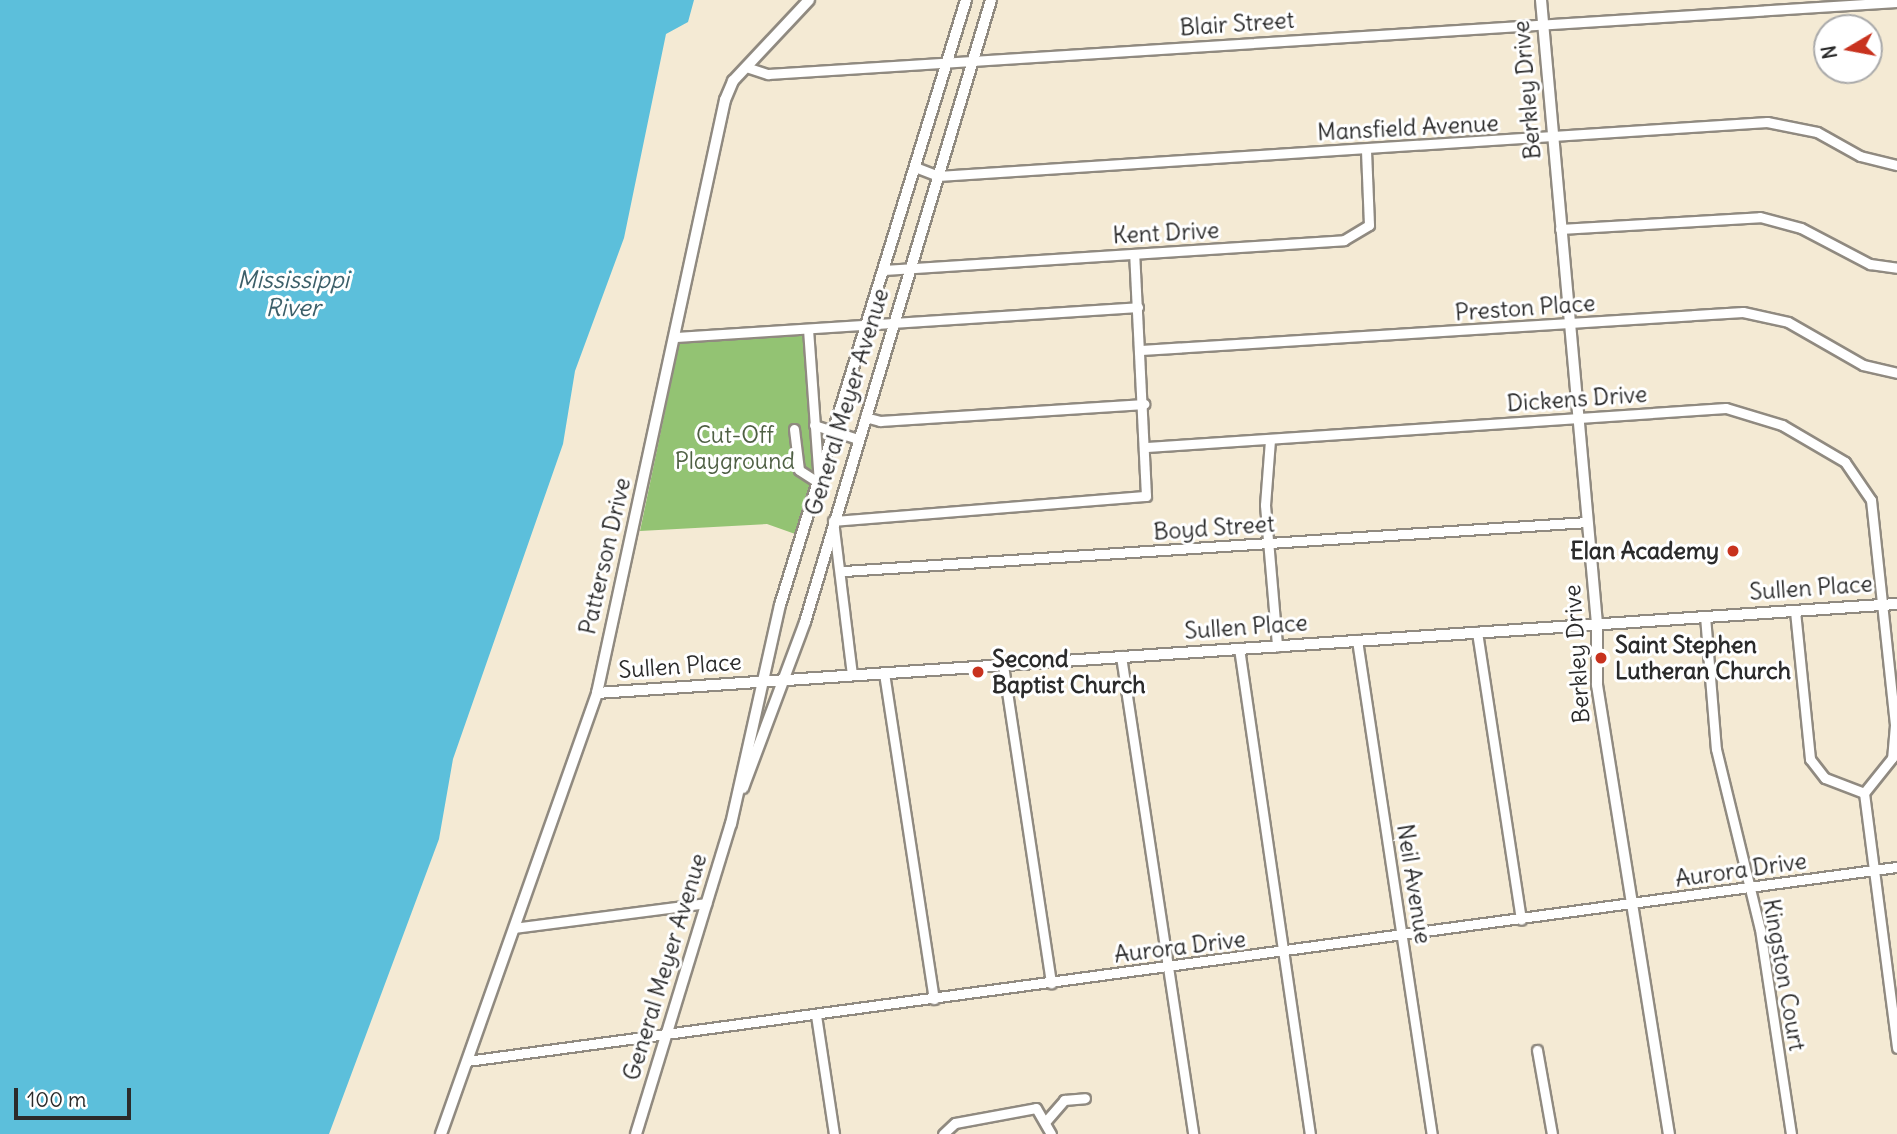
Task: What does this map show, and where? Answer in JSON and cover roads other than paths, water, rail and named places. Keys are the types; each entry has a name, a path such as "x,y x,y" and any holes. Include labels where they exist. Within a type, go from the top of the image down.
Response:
{"street":[{"name":"Patterson Drive","path":"441,1134 597,693 676,337 721,114 733,81 749,68 809,0"},
{"name":"General Meyer Avenue","path":"734,812 764,681 800,546 966,0"},
{"name":"General Meyer Avenue","path":"636,1134 734,812 785,680 992,0"},
{"name":"Berkley Drive","path":"1541,0 1597,624 1597,685 1669,1134"},
{"name":"Blair Street","path":"749,68 768,74 1897,2"},
{"name":"Mansfield Avenue","path":"915,167 938,176 1782,123 1897,165"},
{"name":"Kent Drive","path":"884,270 1357,237 1366,230 1371,211 1366,149"},
{"path":"1560,229 1760,218 1801,228 1870,264 1897,268"},
{"path":"852,676 844,571 833,521 1131,501 1147,493 1147,447 1134,254"},
{"path":"676,337 1138,307"},
{"name":"Preston Place","path":"1141,349 1764,314 1863,365 1897,373"},
{"path":"808,329 819,483"},
{"path":"865,417 880,421 1144,404"},
{"name":"Dickens Drive","path":"1147,447 1726,408 1812,440 1845,462 1868,490 1884,605 1895,747 1864,793"},
{"path":"814,425 858,439"},
{"path":"794,429 799,470 819,483"},
{"path":"1270,440 1268,544 1277,646"},
{"name":"Boyd Street","path":"844,571 1587,522"},
{"path":"800,546 822,555"},
{"name":"Sullen Place","path":"597,693 1897,604"},
{"path":"1795,611 1810,759 1825,778 1864,793 1871,871 1897,1048"},
{"name":"Kingston Court","path":"1706,616 1716,749 1749,887 1791,1134"},
{"path":"1477,632 1521,920"},
{"name":"Neil Avenue","path":"1357,640 1432,1134"},
{"path":"1239,648 1287,953 1310,1134"},
{"path":"1121,656 1193,1134"},
{"path":"1003,665 1051,983"},
{"path":"884,673 934,999"},
{"name":"Aurora Drive","path":"467,1061 1287,953 1897,867"},
{"path":"514,928 706,903"},
{"path":"816,1015 834,1134"},
{"path":"1538,1050 1552,1134"},
{"path":"1046,1121 1064,1100 1085,1098"},
{"path":"943,1134 955,1123 1036,1108 1046,1121 1051,1134"}],"water":[{"name":"Mississippi River","path":"0,0 694,0 688,22 666,34 624,238 575,371 563,444 453,759 439,839 329,1134 0,1134"}],"place":[{"name":"Elan Academy","path":"1733,551"},
{"name":"Saint Stephen Lutheran Church","path":"1601,658"},
{"name":"Second Baptist Church","path":"978,672"}],"park label":[{"name":"Cut-Off Playground","path":"735,448"}]}
